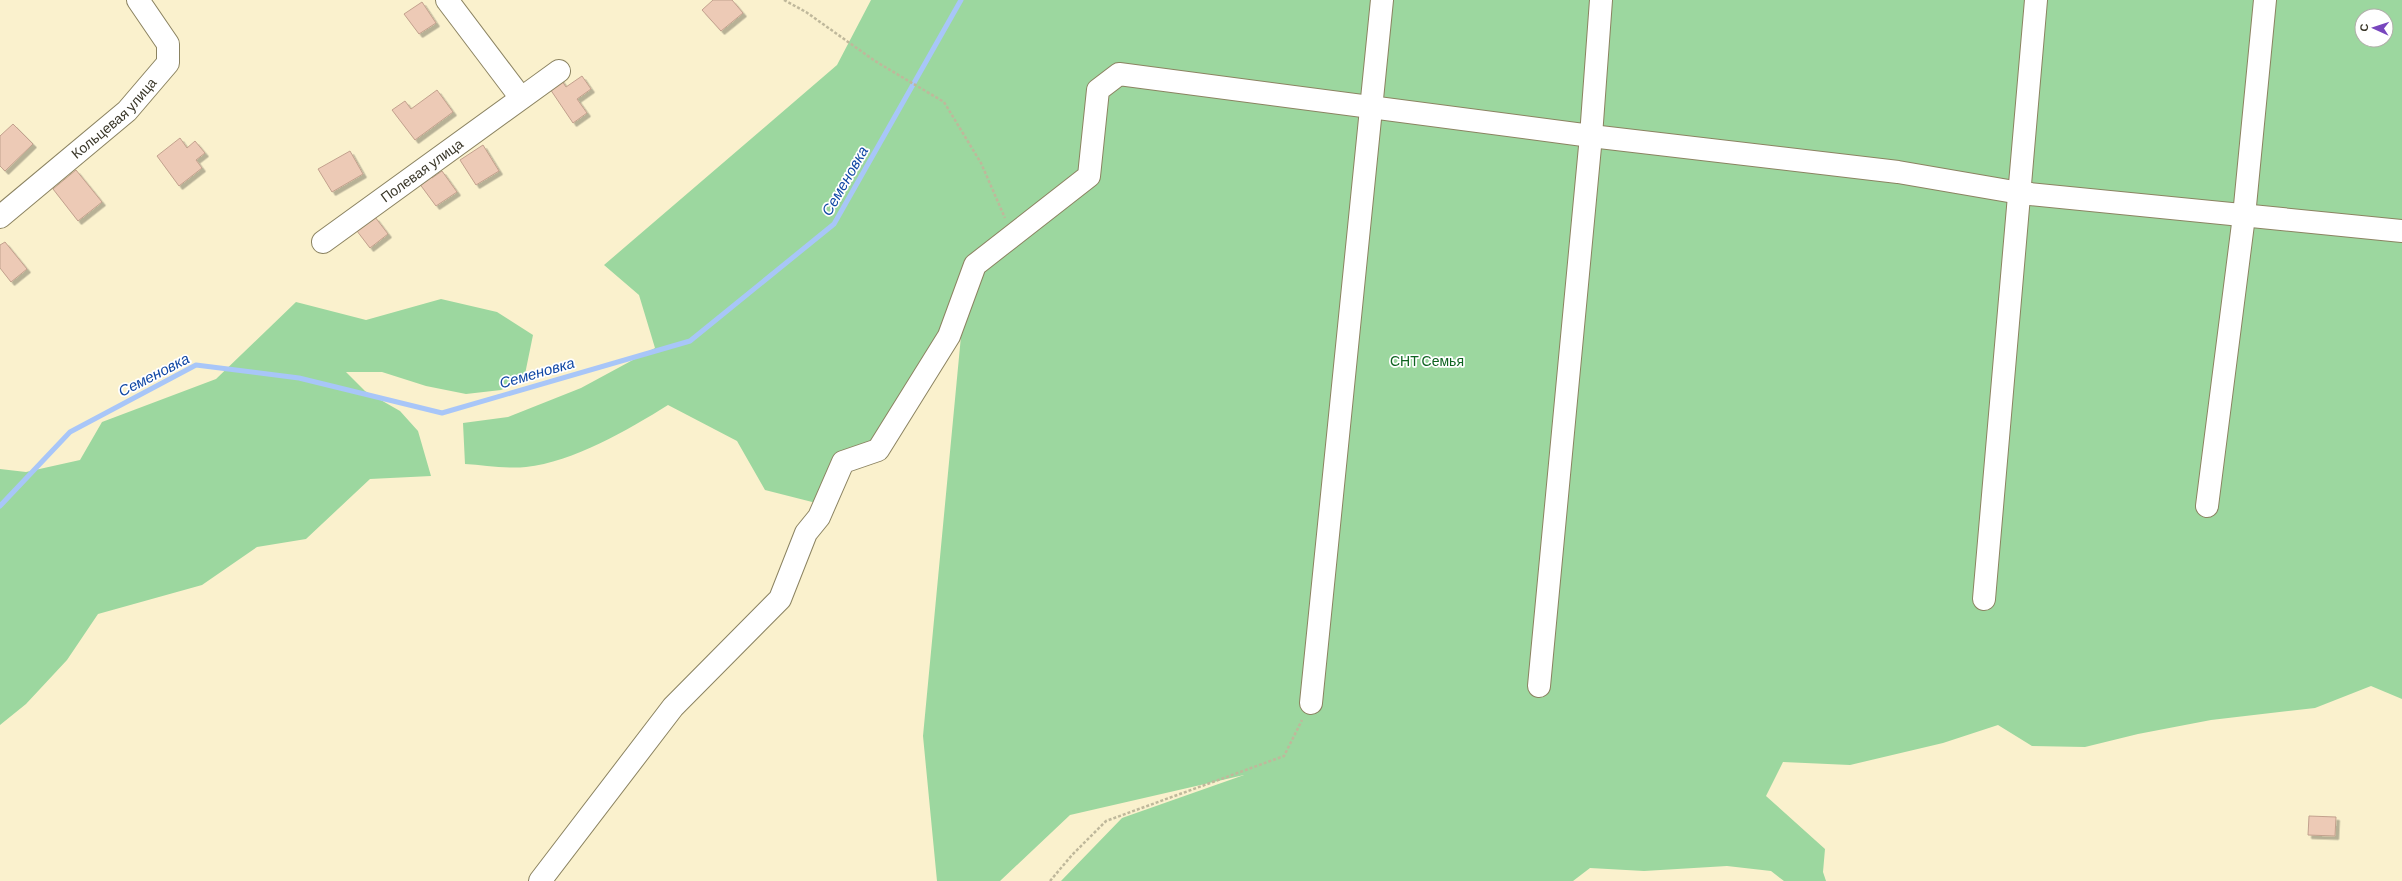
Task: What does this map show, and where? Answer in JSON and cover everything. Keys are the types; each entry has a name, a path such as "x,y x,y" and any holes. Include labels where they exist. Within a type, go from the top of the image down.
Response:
{"street":[{"name":"Кольцевая улица","path":"0,217 128,111 168,63 168,44 138,0"},
{"path":"447,0 521,98"},
{"path":"1311,703 1382,0"},
{"path":"1539,686 1591,136 1601,0"},
{"path":"1984,599 2036,0"},
{"path":"2206,506 2244,216 2265,0"},
{"name":"Полевая улица","path":"323,242 559,71"},
{"path":"540,881 673,707 780,598 806,533 818,517 843,462 878,450 949,336 975,266 1089,176 1098,90 1119,74 1591,136 1898,172 2020,192 2402,232"}],"path":[{"path":"784,0 806,12 875,61 944,102 981,163 1013,236"},
{"path":"1050,881 1106,821 1284,756 1311,703"}],"green space":[{"name":"СНТ Семья","path":"871,0 2402,0 2402,699 2371,686 2315,708 2211,720 2138,734 2085,747 2032,746 1998,725 1943,743 1850,765 1783,762 1766,796 1825,849 1823,872 1826,881 1784,881 1771,871 1727,866 1644,871 1590,868 1573,881 1061,881 1122,818 1244,775 1070,815 1000,881 937,881 923,736 965,294 878,450 843,462 824,505 765,490 737,441 668,405 636,425 600,444 562,459 526,467 465,464 463,423 508,417 581,388 655,348 639,295 604,265 837,65"},
{"path":"441,299 497,312 533,335 524,379 501,390 466,394 426,386 382,372 346,372 365,391 400,411 418,431 431,476 370,479 306,539 257,547 202,585 98,614 67,660 26,704 0,725 0,469 26,472 80,460 102,422 216,379 296,302 366,320"}],"building":[{"path":"713,0 732,0 743,13 721,31 702,10"},
{"path":"422,2 436,23 419,34 404,14"},
{"path":"582,76 591,89 577,99 587,113 573,123 548,86 560,78 566,87"},
{"path":"437,90 453,112 415,140 392,110 405,101 411,109"},
{"path":"13,124 33,144 5,171 0,166 0,136"},
{"path":"180,138 187,148 195,141 205,153 196,160 202,168 179,186 157,156"},
{"path":"483,145 499,171 476,185 460,160"},
{"path":"350,151 363,174 332,192 318,169"},
{"path":"76,170 102,202 78,221 53,189"},
{"path":"442,171 457,192 436,206 419,183 430,175 432,178"},
{"path":"375,217 388,234 370,248 357,231"},
{"path":"5,242 27,269 11,282 0,268 0,245"},
{"path":"2309,816 2336,817 2335,836 2308,835"}],"waterway":[{"name":"Семеновка","path":"0,506 70,432 196,365 299,378 442,413 690,341 834,224 961,0"}]}
